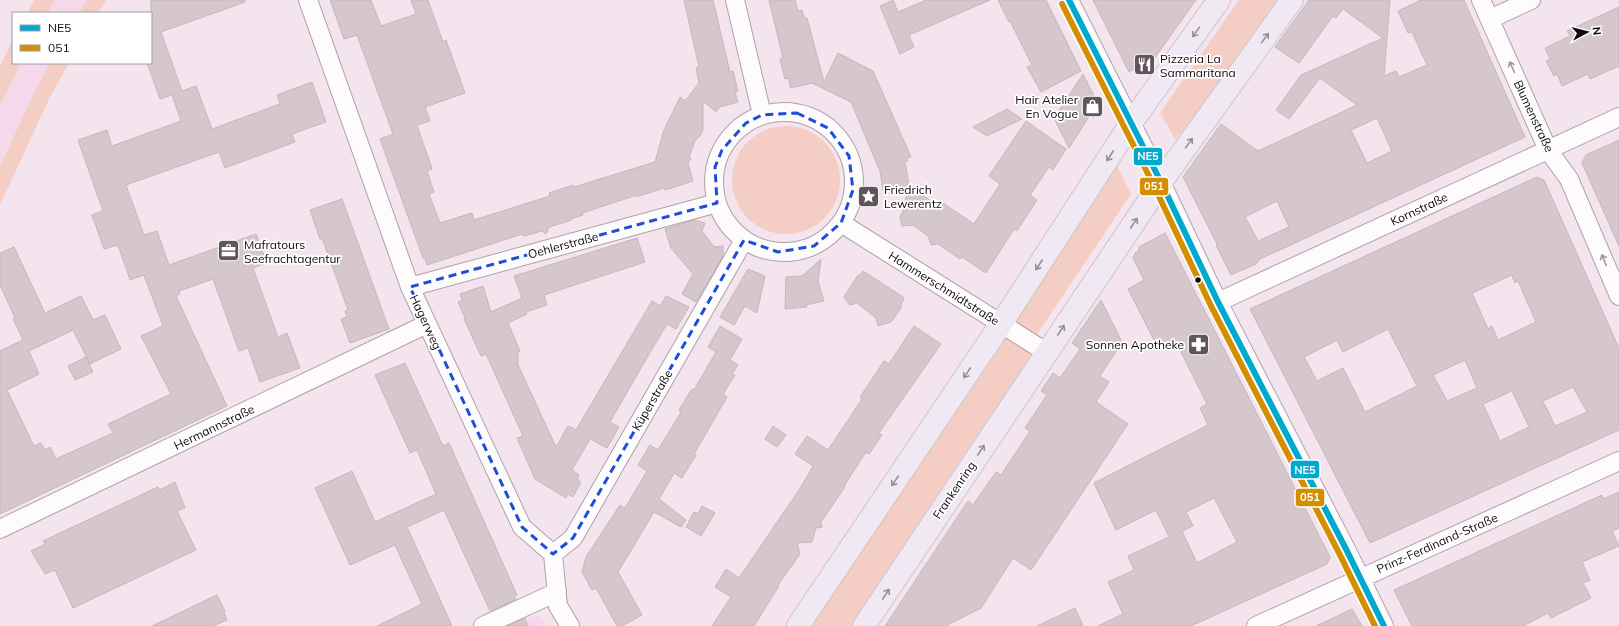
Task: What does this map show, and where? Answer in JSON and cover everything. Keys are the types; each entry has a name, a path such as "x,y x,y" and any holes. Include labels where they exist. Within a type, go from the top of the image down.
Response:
{"main road":[{"path":"798,626 1001,324 1131,123 1219,0"},
{"name":"Frankenring","path":"864,626 1161,182 1292,0"}],"street":[{"name":"Hagerweg","path":"308,0 410,287 522,527 553,554"},
{"path":"735,0 762,115"},
{"path":"1069,0 1161,182 1218,302 1384,626"},
{"name":"Blumenstraße","path":"1481,0 1548,150 1569,179 1619,296"},
{"path":"1490,19 1531,0"},
{"path":"780,112 802,115 814,119 828,128 840,141 849,156 853,173 853,190 849,207 841,223 829,236 814,246 796,252 778,252 760,248 744,240 732,230 723,218 717,203 714,185 715,167 722,150 732,135 746,123 762,115 780,112"},
{"name":"Kornstraße","path":"1218,302 1619,117"},
{"name":"Oehlerstraße","path":"410,287 717,203"},
{"name":"Hammerschmidtstraße","path":"841,223 1046,352"},
{"name":"Küperstraße","path":"553,554 573,538 744,240"},
{"name":"Hermannstraße","path":"0,529 427,324"},
{"name":"Prinz-Ferdinand-Straße","path":"1256,626 1360,577 1619,461"},
{"path":"553,554 558,606 570,626"},
{"path":"483,626 557,592"}],"highlighted area":[{"path":"797,113 828,128 849,156 853,190 841,223 814,246 778,252 744,240 573,538 553,554 522,527 410,287 717,203 715,167 722,150 746,123 762,115"}],"shaded area":[{"path":"35,0 55,0 49,12 28,12"},
{"path":"55,0 87,0 80,12 49,12"},
{"path":"87,0 106,0 99,12 80,12"},
{"path":"1239,0 1277,0 1191,122 1175,139 1160,113"},
{"path":"12,42 12,64 21,64 0,106 0,65"},
{"path":"21,64 49,64 35,91 0,166 0,106"},
{"path":"49,64 68,64 49,99 0,205 0,166 35,91"},
{"path":"786,126 807,130 824,142 836,159 840,180 836,201 824,218 807,230 786,234 765,230 748,218 736,201 732,180 736,159 748,142 765,130"},
{"path":"1115,162 1131,194 1038,333 1029,362 854,626 805,626"},
{"path":"539,614 547,626 514,626"}],"building":[{"path":"151,0 245,0 245,2 161,32 182,91 196,86 212,129 280,104 277,95 312,82 326,122 292,134 295,142 225,168 219,152 126,185 144,235 157,231 169,265 256,234 267,263 253,268 278,337 287,333 300,368 260,382 248,348 239,351 213,279 179,291 180,294 176,296 227,406 0,514 0,351 23,340 0,285 0,253 14,247 45,313 81,296 93,320 105,315 121,349 90,364 73,330 29,351 39,374 7,390 34,446 41,443 45,450 50,447 56,459 113,433 108,424 171,394 141,336 163,326 144,275 130,280 118,245 104,249 92,215 103,211 78,140 107,130 112,146 181,121 172,95 160,99 147,64 152,64"},
{"path":"330,0 371,0 381,26 416,14 411,0 428,0 443,42 446,40 465,93 425,107 430,121 417,125 432,169 427,171 434,192 429,194 440,223 472,213 474,220 550,196 549,193 573,185 574,187 655,162 664,130 680,97 685,101 699,83 696,68 699,67 684,0 713,0 730,72 733,71 738,91 735,92 738,102 720,107 716,112 703,101 703,130 695,141 688,164 693,181 665,190 664,188 639,196 634,196 582,213 583,215 571,219 572,220 549,227 546,234 542,231 524,236 522,234 427,265 425,258 423,258 380,139 393,134 357,35 344,39"},
{"path":"769,0 795,0 798,11 802,10 804,18 807,18 824,82 838,53 873,71 911,157 907,158 908,161 905,161 909,186 937,205 940,201 974,224 1000,184 989,176 1026,121 1066,149 1053,170 1049,167 1030,195 1037,200 1017,231 1014,229 986,273 962,257 960,259 938,244 931,245 928,236 913,225 902,226 900,217 903,211 908,187 883,191 880,171 851,102 812,83 791,88 788,78 785,79 780,59 783,58"},
{"path":"893,0 898,12 926,0 990,0 909,35 914,47 900,54 880,6"},
{"path":"998,0 1046,0 1081,71 1041,92 1027,67 1032,65"},
{"path":"1093,0 1196,0 1154,59 1129,72"},
{"path":"1309,0 1390,0 1384,76 1396,71 1399,77 1427,65 1412,32 1408,33 1398,11 1421,0 1464,0 1525,137 1258,260 1256,264 1231,275 1183,177 1221,124 1258,151 1357,105 1320,78 1289,119 1276,110 1301,75 1383,38 1343,9 1336,18 1333,16 1299,63 1275,47","holes":["1377,118 1392,151 1367,163 1351,130","1277,201 1289,227 1258,241 1245,217"]},
{"path":"1619,7 1619,66 1590,79 1588,74 1562,86 1557,74 1554,76 1546,61 1550,59 1545,48 1570,36 1567,31"},
{"path":"1083,74 1098,107 1094,118 1090,115 1069,148 1054,118"},
{"path":"1007,109 1022,119 987,136 973,127"},
{"path":"1619,140 1619,246 1582,163 1586,155"},
{"path":"1537,177 1544,180 1619,348 1619,430 1370,543 1250,309","holes":["1512,275 1515,283 1518,281 1536,322 1498,340 1492,326 1488,329 1472,293","1388,329 1417,386 1365,412 1343,368 1317,381 1304,357 1337,340 1343,352","1465,360 1477,388 1447,401 1433,375","1573,387 1587,412 1555,426 1543,401","1512,391 1529,427 1500,441 1483,404"]},
{"path":"342,199 389,329 350,343 341,319 347,317 345,311 348,310 322,238 320,239 310,210"},
{"path":"694,220 705,223 702,231 714,247 723,246 723,256 696,302 682,294 693,274 671,248 665,229"},
{"path":"1165,233 1330,557 1327,564 1191,626 1098,626 1123,614 1108,582 1134,570 1128,556 1169,537 1156,510 1116,530 1094,483 1208,425 1200,408 1207,404 1175,340 1158,348 1128,289 1144,280 1133,258 1135,253 1139,251 1139,247","holes":["1214,498 1237,542 1197,563 1182,531 1193,526 1186,512"]},
{"path":"637,238 645,262 544,295 547,305 526,312 527,314 508,323 520,351 518,352 518,365 556,447 568,426 576,430 652,301 660,306 666,296 689,307 676,329 667,324 638,373 610,422 619,427 607,448 590,439 572,470 579,475 577,480 581,482 573,497 568,494 566,498 535,479 517,438 523,436 486,354 481,356 464,319 465,318 458,302 462,300 460,294 483,286 491,312 522,298 514,276"},
{"path":"821,259 818,281 824,301 806,305 807,307 785,309 786,277 802,276"},
{"path":"748,269 765,276 757,313 745,306 734,325 720,317"},
{"path":"863,271 903,297 904,299 901,304 901,308 891,322 878,326 876,318 857,303 850,305 844,297 858,275 859,276"},
{"path":"1101,300 1122,342 1100,376 1109,382 1096,402 1128,424 1031,570 1013,558 981,608 946,626 885,626 968,501 973,505 996,472 1001,475 1030,431 1025,428 1047,395 1041,391 1053,373 1060,378 1080,349 1072,343"},
{"path":"720,326 742,339 730,360 738,365 732,374 735,375 723,394 727,397 682,478 674,473 659,499 686,520 681,527 654,512 618,572 642,615 622,626 617,626 596,588 592,590 582,572 586,557 620,505 624,508 627,505 647,471 638,465 650,445 658,450 681,412 679,410 692,389 694,390 716,352 708,347"},
{"path":"914,326 941,344 879,433 882,435 869,454 866,452 844,486 845,487 821,522 822,527 816,528 812,542 797,543 800,554 778,585 779,586 754,626 712,626 731,597 715,587 726,569 739,578 801,487 813,466 795,454 807,436 828,450 862,399 860,397 884,361 889,364"},
{"path":"86,357 93,372 75,380 68,366"},
{"path":"405,363 443,446 449,443 517,595 514,596 516,599 490,611 444,510 407,527 452,626 377,626 422,604 395,545 350,565 315,488 352,471 375,522 436,494 417,450 410,453 375,375"},
{"path":"773,426 786,435 777,447 765,439"},
{"path":"175,482 185,508 177,511 196,550 73,608 55,570 45,574 31,551 45,544 43,541 158,487 160,490"},
{"path":"1619,492 1619,528 1612,531 1619,546 1582,562 1590,580 1583,583 1591,598 1551,618 1548,613 1523,626 1412,626 1394,590 1602,495 1603,499"},
{"path":"702,506 715,513 701,536 686,527 694,512 698,514"},
{"path":"217,595 225,611 227,620 213,626 152,626"},
{"path":"1075,608 1083,626 1037,626"},
{"path":"1352,609 1362,626 1316,626"},
{"path":"525,618 528,626 508,626"}],"transit line":[{"name":"NE5","path":"1069,0 1161,182 1218,302 1347,551 1384,626"},
{"name":"051","path":"1062,4 1154,186 1211,306 1340,555 1375,626"}],"place":[{"name":"Pizzeria La Sammaritana","path":"1144,65"},
{"name":"Hair Atelier En Vogue","path":"1093,106"},
{"name":"Friedrich Lewerentz","path":"869,196"},
{"name":"Mafratours Seefrachtagentur","path":"229,251"},
{"name":"Sonnen Apotheke","path":"1199,344"}]}
